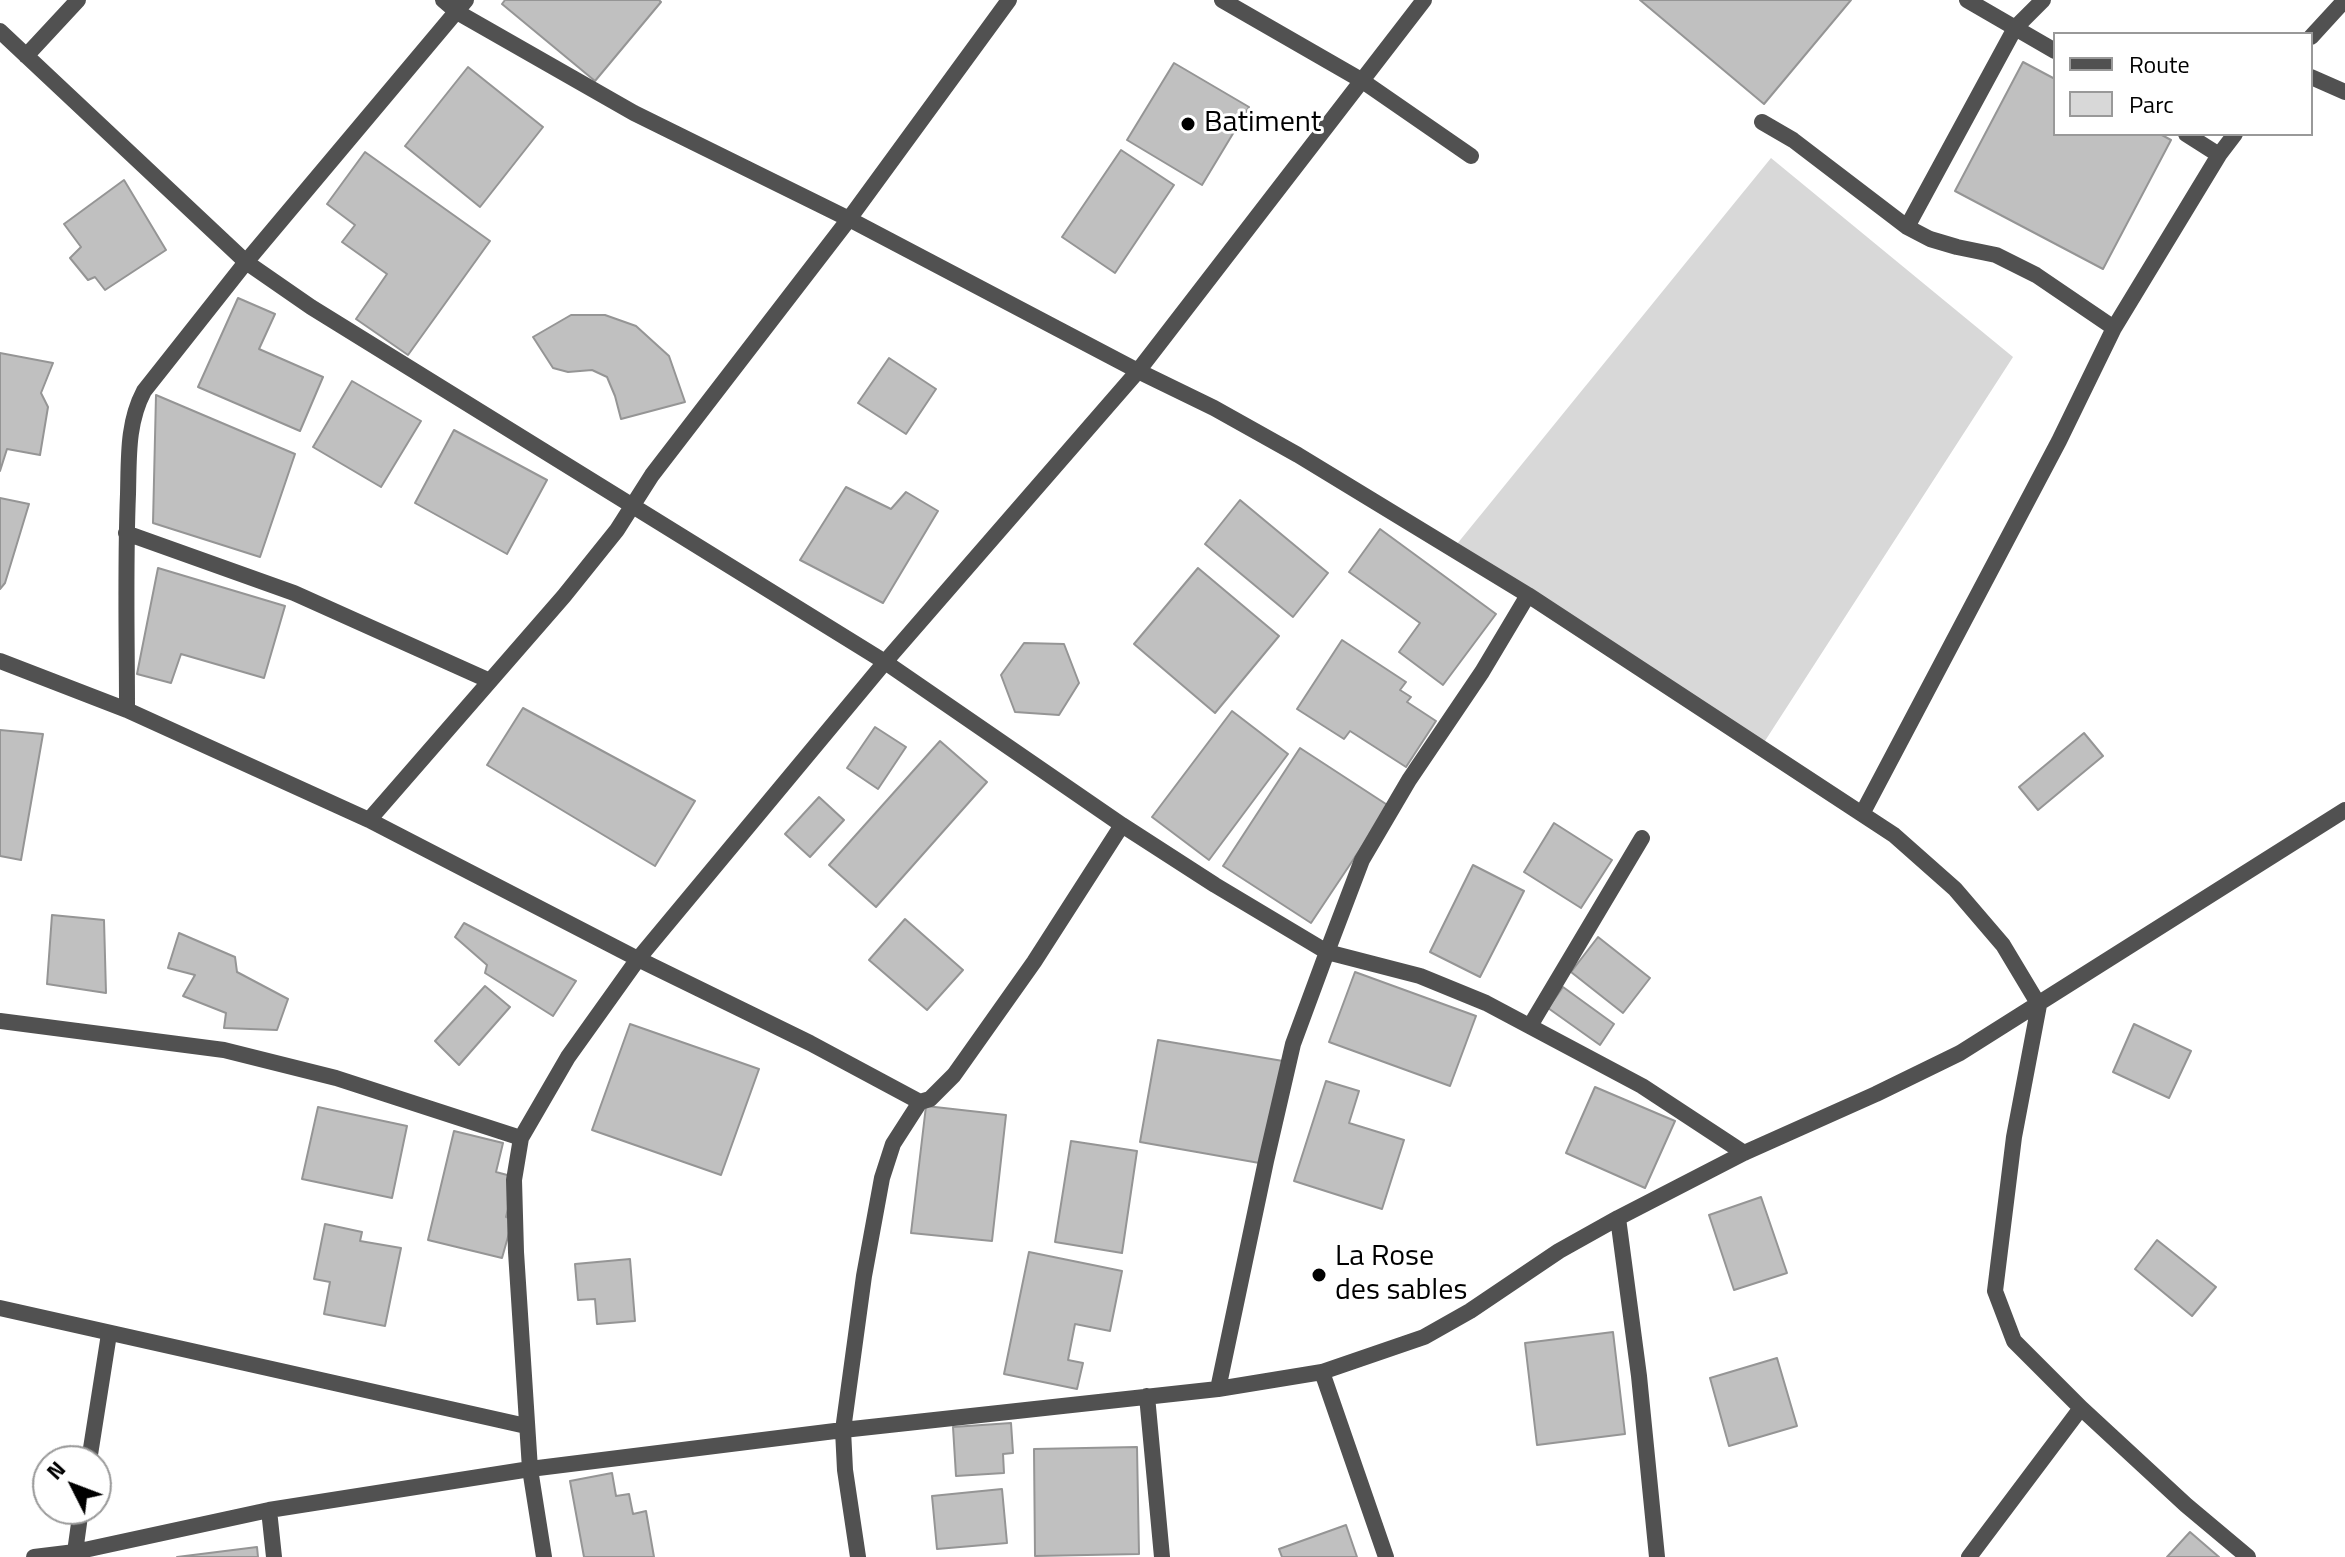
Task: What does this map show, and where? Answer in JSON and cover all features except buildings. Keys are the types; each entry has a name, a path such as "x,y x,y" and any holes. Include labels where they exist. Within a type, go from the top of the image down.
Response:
{"street":[{"path":"26,56 78,0"},
{"path":"443,0 461,6 634,113 849,219 1214,408 1298,455 1528,595 1894,835 1955,889 2003,945 2039,1005 2014,1137 1995,1291 2014,1341 2186,1505 2248,1557"},
{"path":"369,820 564,596 633,507 652,475 849,219 1009,0"},
{"path":"1222,0 1361,80 1471,156"},
{"path":"544,1557 526,1426 514,1180 521,1138 568,1057 638,959 885,662 1138,371 1424,0"},
{"path":"1967,0 2053,50"},
{"path":"1907,227 2015,28 2043,0"},
{"path":"2313,35 2345,0"},
{"path":"127,710 126,533 130,433 135,408 144,391 246,262 461,6"},
{"path":"0,31 246,262 311,307 885,662 1122,825 1327,952 1420,976 1486,1003 1642,1086 1744,1153"},
{"path":"2313,78 2345,92"},
{"path":"1762,122 1793,140 1907,227 1930,239 1996,255 2036,275 2114,328"},
{"path":"2189,136 2219,155"},
{"path":"1862,814 2059,441 2114,328 2233,136"},
{"path":"126,533 294,593 490,681"},
{"path":"1218,1389 1293,1044 1362,860 1409,780 1482,672 1528,595"},
{"path":"0,661 127,710 369,820 638,959 810,1043 920,1102"},
{"path":"34,1557 75,1552 269,1510 530,1469 843,1430 1218,1389 1322,1372 1424,1337 1470,1311 1559,1251 1618,1218 1744,1153 1960,1053 2345,810"},
{"path":"858,1557 845,1470 843,1430 864,1276 882,1178 893,1144 920,1102 930,1099 954,1075 1034,962 1122,825"},
{"path":"1530,1026 1642,838"},
{"path":"0,1021 224,1050 336,1078 521,1138"},
{"path":"1618,1218 1639,1376 1657,1557"},
{"path":"0,1308 526,1426"},
{"path":"92,1445 109,1334"},
{"path":"1322,1372 1386,1557"},
{"path":"1147,1396 1162,1557"},
{"path":"1969,1557 2081,1408"},
{"path":"269,1510 274,1557"},
{"path":"75,1552 79,1525"}],"green space":[{"path":"1771,158 2013,357 1763,744 1457,544"}],"place":[{"name":"Batiment","path":"1188,124"},
{"name":"La Rose des sables","path":"1319,1275"}]}
